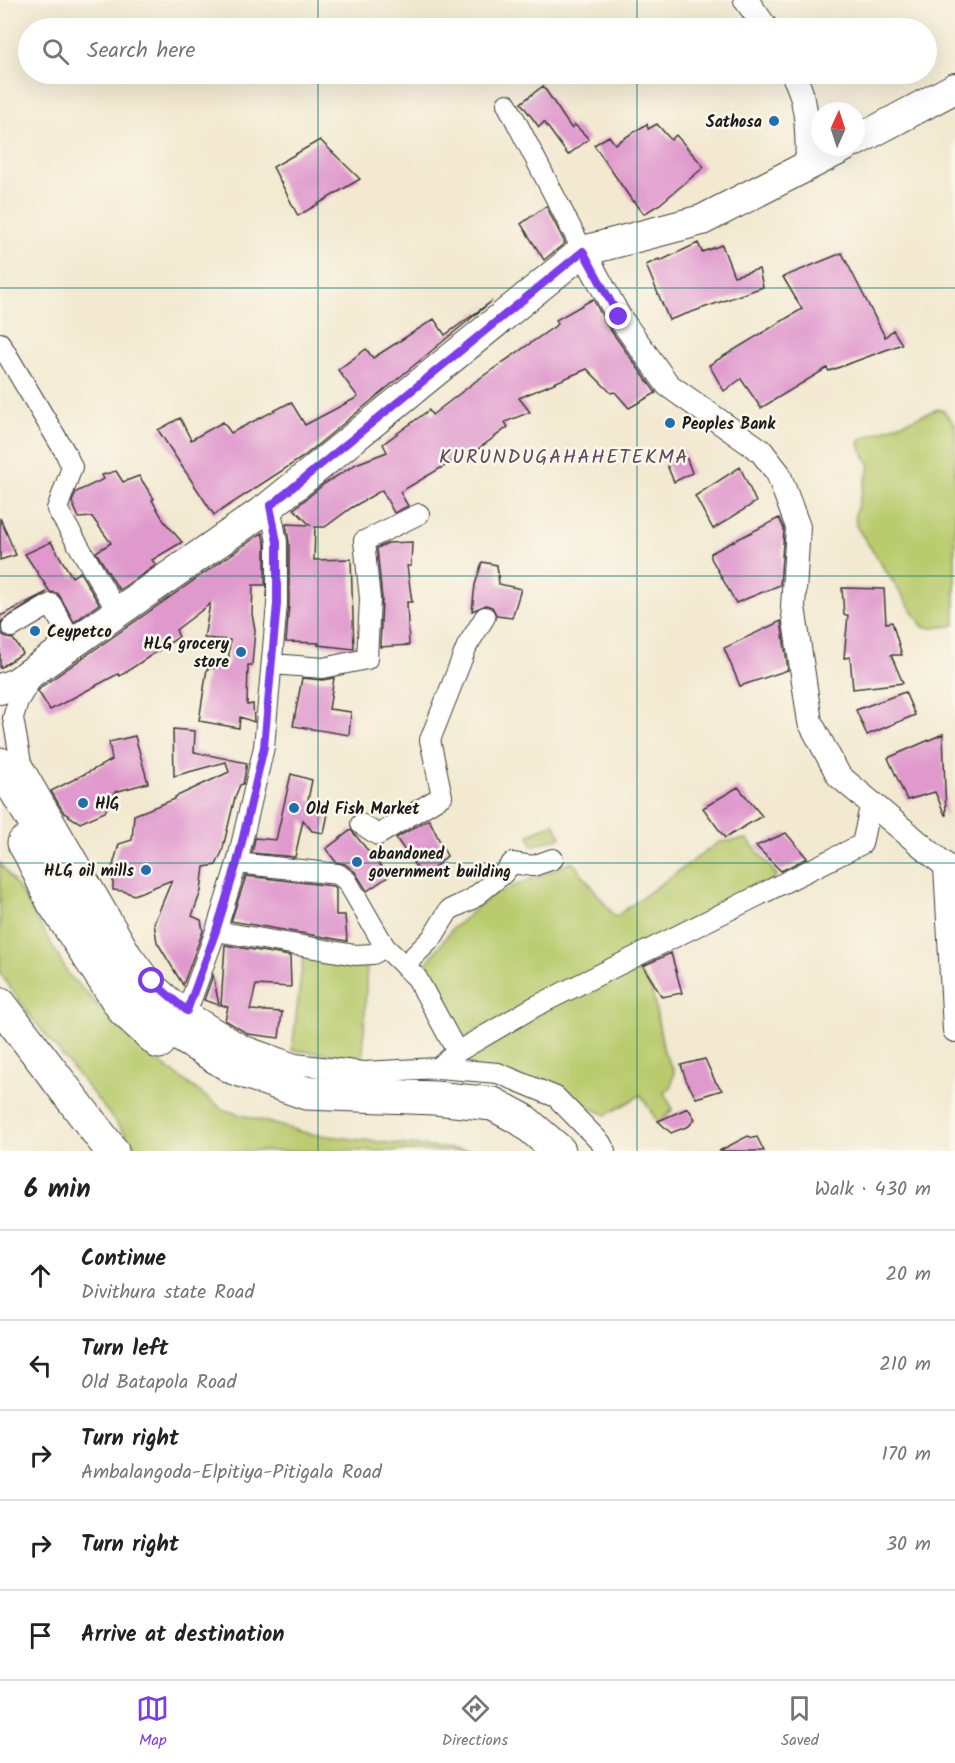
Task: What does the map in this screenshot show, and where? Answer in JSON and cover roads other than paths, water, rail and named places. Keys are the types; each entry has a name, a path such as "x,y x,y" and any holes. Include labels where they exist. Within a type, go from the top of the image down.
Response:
{"highway":[{"path":"0,764 116,963 169,1028 234,1068 306,1093 435,1098 493,1104 523,1120 559,1151"},
{"path":"0,806 31,855 53,902 124,1010 174,1056 219,1082 283,1106 333,1118 472,1116 507,1128 530,1151"},
{"path":"0,1004 99,1146"},
{"path":"0,1035 99,1146"}],"main road":[{"path":"865,136 955,88"},
{"path":"5,692 41,664 270,506 583,251 702,220 827,156"}],"street":[{"path":"746,0 759,18"},
{"path":"799,84 807,115 808,166"},
{"path":"507,104 619,317 668,385 761,451 778,473 798,527 794,607 810,722 839,776 950,868 955,1021"},
{"path":"0,343 72,467 57,508 117,611"},
{"path":"187,1011 216,931 237,863 264,747 277,604 277,542 270,506"},
{"path":"272,664 323,668 367,659 370,599 364,541 419,514"},
{"path":"12,627 51,604 72,643"},
{"path":"361,824 378,834 442,796 430,740 467,645 485,617"},
{"path":"41,664 18,701 14,718 21,763 131,952 152,981 187,1011 242,1045 295,1064 363,1072 438,1068 498,1073 556,1097 601,1143 605,1151"},
{"path":"438,1068 457,1052 534,1007 862,844 871,802"},
{"path":"404,966 432,938 450,910 472,899 503,874 512,863 533,866 553,859"},
{"path":"237,863 338,874 347,881 385,947 417,978 457,1052"},
{"path":"216,931 355,955 373,954 385,947"}],"place":[{"name":"Sathosa","path":"774,121"},
{"name":"Peoples Bank","path":"670,423"},
{"name":"Ceypetco","path":"35,631"},
{"name":"HLG grocery store","path":"241,652"},
{"name":"HlG","path":"83,803"},
{"name":"Old Fish Market","path":"294,808"},
{"name":"abandoned government building","path":"357,862"},
{"name":"HLG oil mills","path":"146,870"}],"district":[{"name":"KURUNDUGAHAHETEKMA","path":"564,456"}]}
